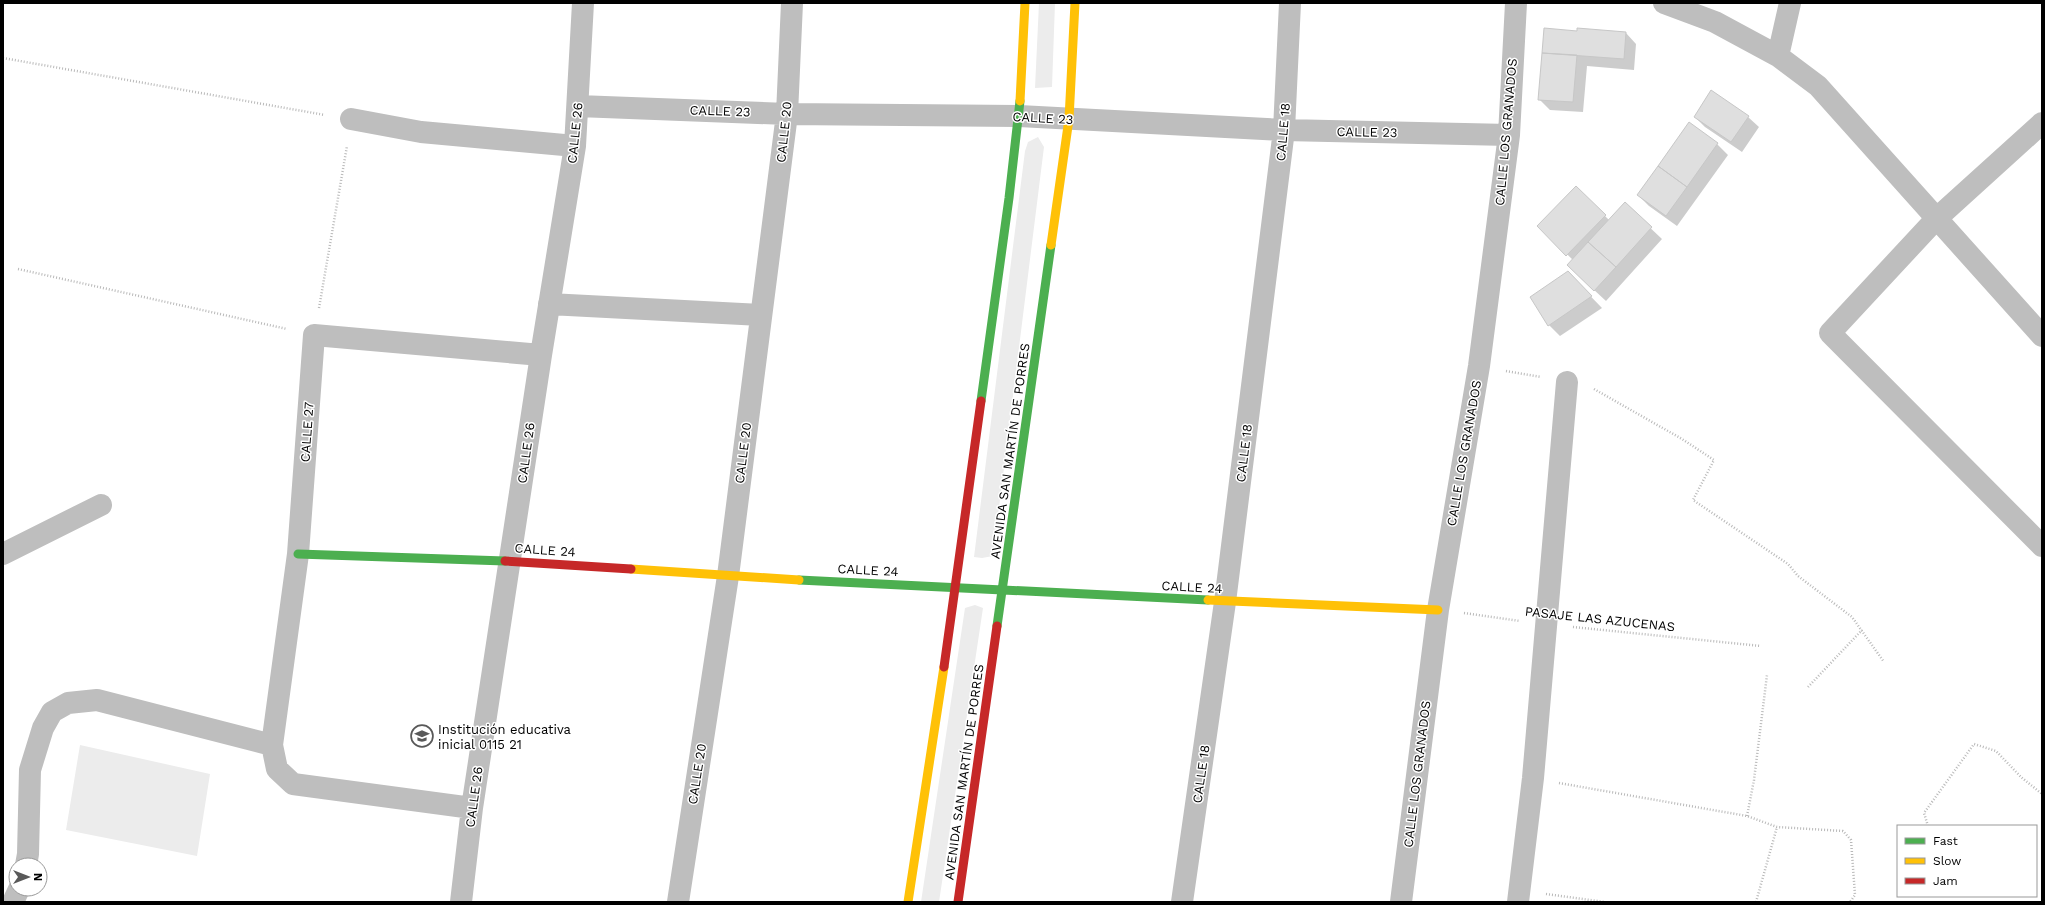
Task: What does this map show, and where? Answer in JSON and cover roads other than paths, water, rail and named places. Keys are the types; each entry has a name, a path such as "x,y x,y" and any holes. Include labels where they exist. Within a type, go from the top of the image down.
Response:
{"main road":[{"path":"908,902 956,588 1019,116 1025,3"},
{"name":"AVENIDA SAN MARTÍN DE PORRES","path":"958,902 1069,119 1075,3"},
{"name":"CALLE 24","path":"298,554 510,561 728,576 1003,591 1225,602 1438,610"}],"street":[{"name":"CALLE 26","path":"461,902 472,808 541,355 575,146 583,3"},
{"name":"CALLE 20","path":"678,902 728,576 787,114 792,3"},
{"name":"CALLE 18","path":"1182,902 1225,602 1284,130 1290,3"},
{"name":"CALLE LOS GRANADOS","path":"1401,902 1438,610 1479,366 1509,135 1516,3"},
{"path":"1664,3 1715,22 1778,56 1818,86 2042,336"},
{"path":"1778,56 1790,3"},
{"name":"CALLE 23","path":"578,106 787,114 1019,116 1284,130 1509,135"},
{"path":"351,119 421,132 575,146"},
{"path":"2042,123 1936,219 1830,333 2042,546"},
{"path":"550,304 761,314"},
{"name":"CALLE 27","path":"472,808 293,784 277,769 272,745 298,554 314,335 541,355"},
{"path":"1519,896 1533,778 1567,382"},
{"path":"3,554 101,505"},
{"path":"27,857 30,770 43,728 52,712 68,703 97,700 272,745"}],"place":[{"name":"Institución educativa inicial 0115 21","path":"422,736"}]}
